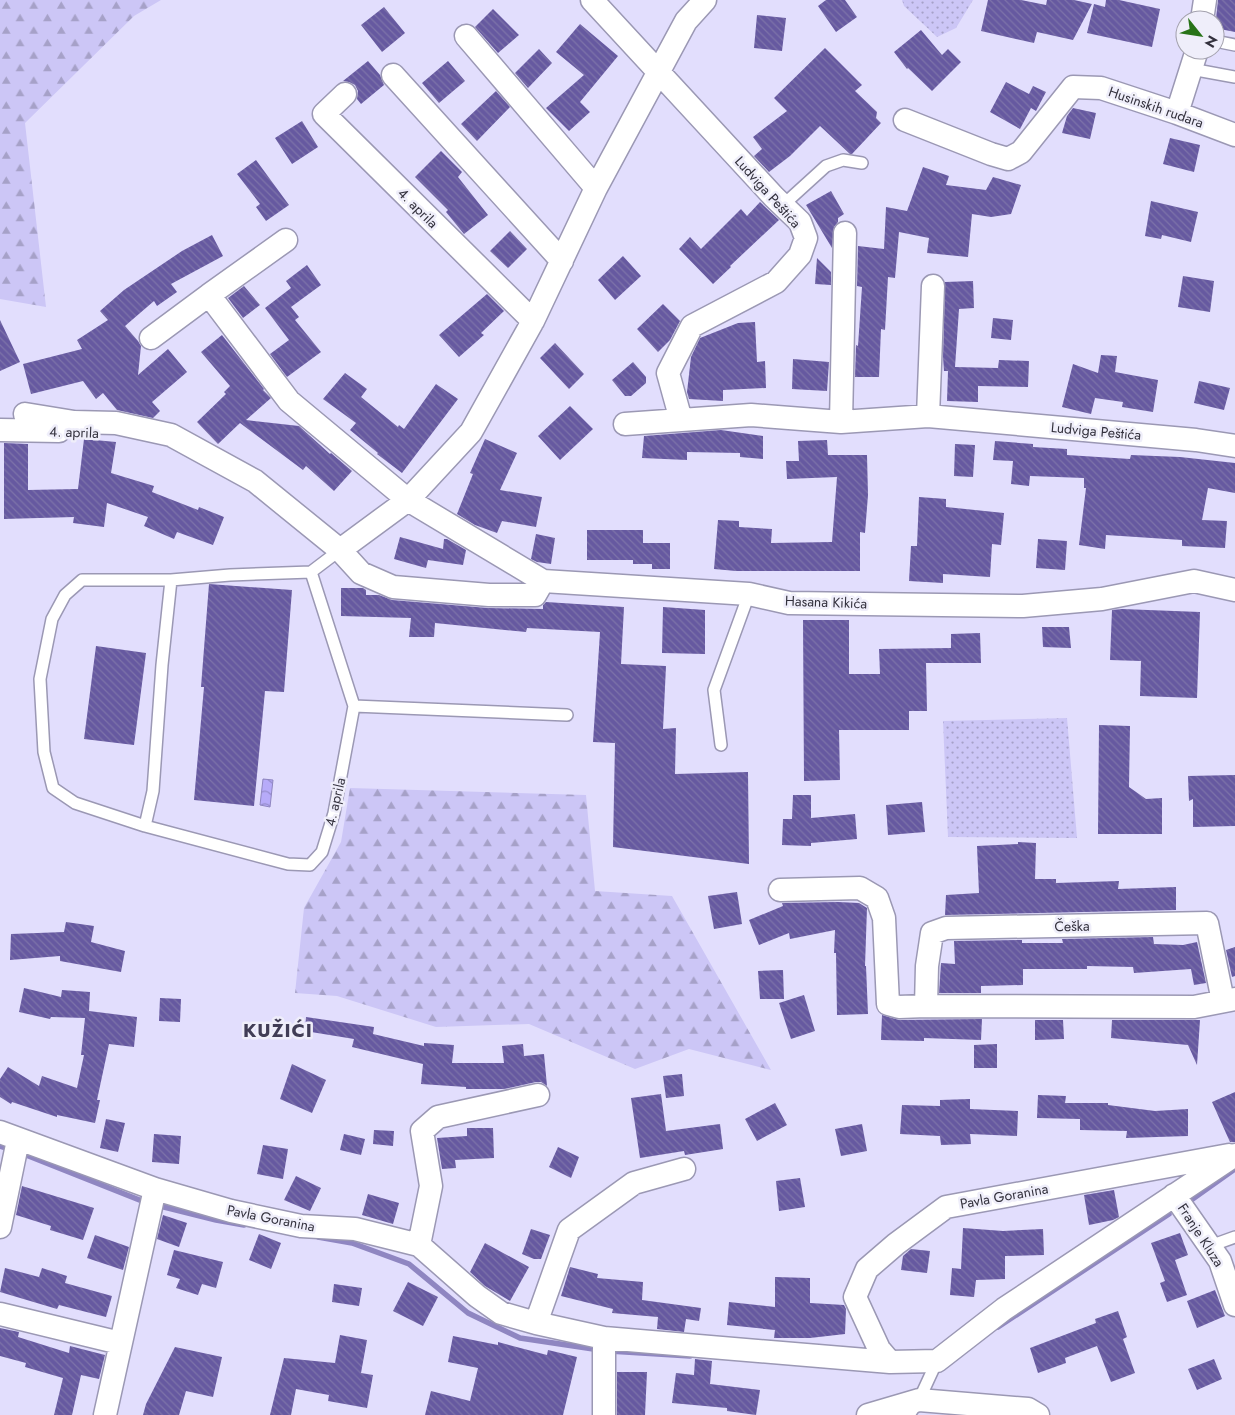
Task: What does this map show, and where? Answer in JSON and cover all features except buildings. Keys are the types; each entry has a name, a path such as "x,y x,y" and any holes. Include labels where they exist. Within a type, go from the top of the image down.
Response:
{"street":[{"name":"Ludviga Peštića","path":"592,0 658,74 782,206 800,222 806,238 800,255 776,282 692,326 668,372 681,420"},
{"path":"340,550 408,500 471,432 533,321 596,188 686,21 704,0"},
{"path":"466,36 596,188"},
{"path":"1176,113 1194,60"},
{"path":"393,75 562,261"},
{"name":"Husinskih rudara","path":"905,120 1008,159 1021,152 1073,87 1101,88 1176,113 1235,136"},
{"name":"4. aprila","path":"345,94 324,114 533,321"},
{"path":"840,422 845,232"},
{"path":"151,338 286,240"},
{"path":"928,416 933,286"},
{"path":"209,295 289,401 408,500"},
{"name":"4. aprila","path":"25,414 74,422 116,423 171,435 255,481 340,550 361,573 393,587 489,596 535,595 543,582"},
{"name":"Ludviga Peštića","path":"625,424 750,415 840,422 928,416 1196,440 1235,446"},
{"name":"4. aprila","path":"0,430 94,432 135,440 140,429"},
{"name":"Hasana Kikića","path":"408,500 543,582 749,594 789,603 1023,606 1102,599 1194,581 1235,590"},
{"name":"Češka","path":"780,890 860,888 877,898 884,918 888,1004 899,1007 1194,1008 1229,1000 1207,923 946,928 932,933 927,966 926,1006"},
{"path":"419,1245 432,1186 422,1131 438,1117 538,1095"},
{"name":"Pavla Goranina","path":"0,1227 9,1136 155,1189 231,1211 301,1226 355,1229 419,1245 477,1296 501,1313 536,1323 604,1338 890,1362 936,1361 1004,1309 1235,1154"},
{"name":"Pavla Goranina","path":"890,1362 879,1350 856,1297 867,1269 896,1244 946,1207 1235,1154"},
{"path":"536,1323 569,1230 634,1183 684,1169"},
{"path":"105,1415 155,1189"},
{"name":"Franje Kluza","path":"1174,1195 1220,1261 1235,1305"},
{"path":"0,1314 120,1343"},
{"path":"604,1338 604,1415"},
{"path":"868,1415 914,1407 1028,1409 1038,1415"}],"lane":[{"path":"1196,60 1235,78"},
{"path":"782,206 826,166 843,160 862,163"},
{"path":"145,826 153,791 162,665 171,580 311,572 340,550"},
{"name":"4. aprila","path":"171,580 82,580 65,595 52,619 40,679 44,752 53,788 75,803 145,826 288,864 310,865 322,852 334,813 354,706 311,572"},
{"path":"721,745 714,690 749,594"},
{"path":"354,706 567,715"},
{"path":"1210,1246 1235,1237"},
{"path":"914,1407 936,1361"}],"green space":[{"path":"0,0 161,0 134,16 25,123 46,307 0,299"},
{"path":"902,0 973,0 956,28 937,37 904,6"},
{"path":"1067,718 1077,838 948,837 943,721"},
{"path":"350,788 586,795 595,891 672,896 771,1070 689,1049 635,1069 529,1024 436,1027 337,996 295,993 304,908 341,842"}],"water":[{"path":"263,779 273,780 270,807 260,805"}],"waterway":[{"path":"0,1146 12,1150"},
{"path":"21,1153 147,1203"},
{"path":"1187,1203 1235,1169"},
{"path":"156,1205 244,1225"},
{"path":"998,1327 1169,1214"},
{"path":"318,1237 352,1243 409,1264 468,1313 520,1338 600,1350"},
{"path":"609,1351 690,1356"}],"district":[{"name":"KUŽIĆI","path":"278,1030"}]}
